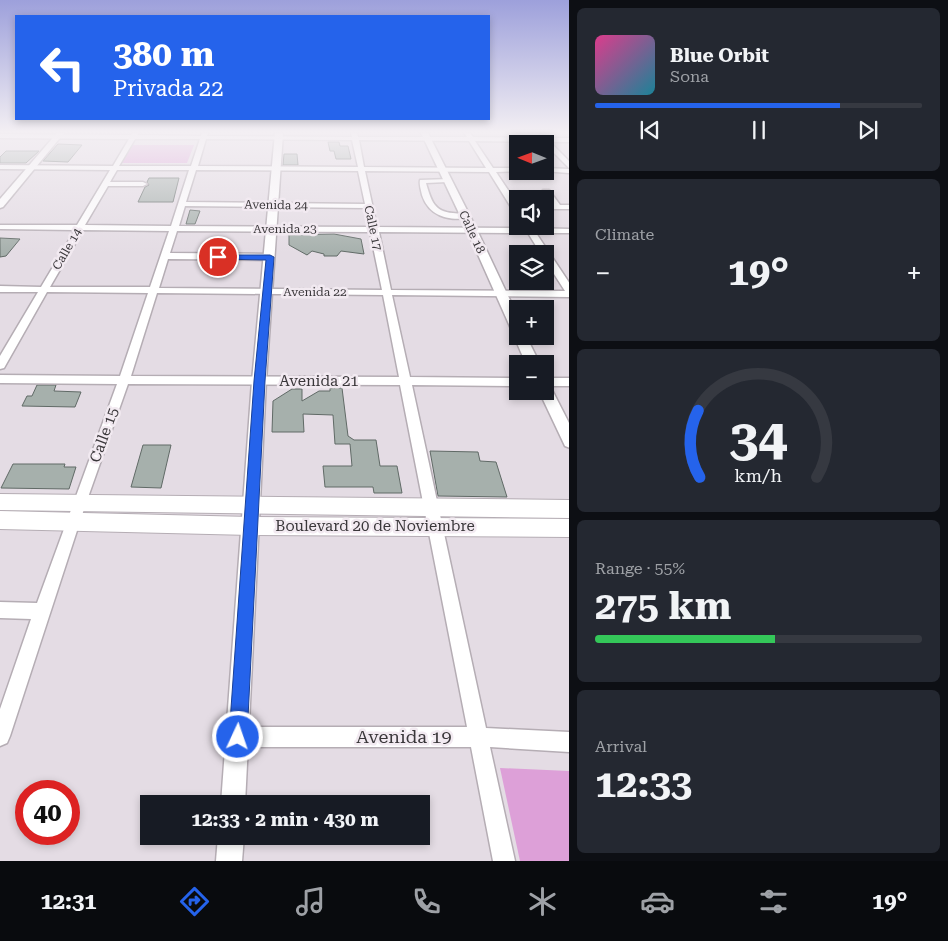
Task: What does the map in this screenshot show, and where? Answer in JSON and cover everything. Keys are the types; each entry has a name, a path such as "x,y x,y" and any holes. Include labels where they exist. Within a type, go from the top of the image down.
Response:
{"main road":[{"name":"Boulevard 20 de Noviembre","path":"0,502 76,512 251,526 569,509"},
{"name":"Boulevard 20 de Noviembre","path":"0,520 76,512 252,505 569,528"}],"street":[{"path":"0,205 27,173"},
{"name":"Calle 14","path":"0,365 112,173"},
{"name":"Calle 15","path":"2,726 124,380 193,173"},
{"path":"234,795 260,381 277,173"},
{"name":"Calle 17","path":"362,173 504,861"},
{"name":"Calle 18","path":"444,173 509,312"},
{"path":"492,173 509,198"},
{"path":"447,180 422,181 433,210 441,215 465,216"},
{"path":"106,184 144,184"},
{"path":"554,202 558,207"},
{"name":"Avenida 24","path":"183,204 369,206"},
{"path":"554,207 569,207"},
{"name":"Avenida 23","path":"0,227 509,229"},
{"name":"Avenida 23","path":"554,230 569,231"},
{"path":"533,235 569,293"},
{"path":"165,256 270,257"},
{"name":"Avenida 22","path":"0,289 569,293"},
{"name":"Avenida 21","path":"0,379 509,382"},
{"path":"554,382 569,382"},
{"path":"550,400 569,442"},
{"path":"0,610 44,611"},
{"name":"Avenida 19","path":"238,737 478,737 569,742"},
{"path":"229,861 230,845"}],"shaded area":[{"path":"500,768 569,771 569,861 520,861"}],"building":[{"path":"149,178 179,178 173,202 138,202 145,187 149,185 147,182"},
{"path":"190,210 200,211 195,224 186,224"},
{"path":"334,234 361,239 364,254 341,251 337,256 324,256 324,254 312,251 307,255 289,245 289,235"},
{"path":"0,238 20,239 6,256 0,257"},
{"path":"37,385 56,385 54,391 81,392 75,407 22,406 27,396 32,396"},
{"path":"330,388 342,388 348,436 354,440 376,440 380,466 397,466 402,493 374,493 373,487 325,487 323,466 352,466 350,444 335,444 333,415 303,414 304,432 272,432 273,401 292,389 302,389 302,401 319,391 330,391"},
{"path":"143,445 171,445 161,488 131,487"},
{"path":"430,451 478,452 480,461 496,462 507,497 438,496"},
{"path":"13,464 65,464 64,467 76,467 69,489 1,488"}],"route":[{"path":"218,257 270,257 260,381 238,737"}]}
